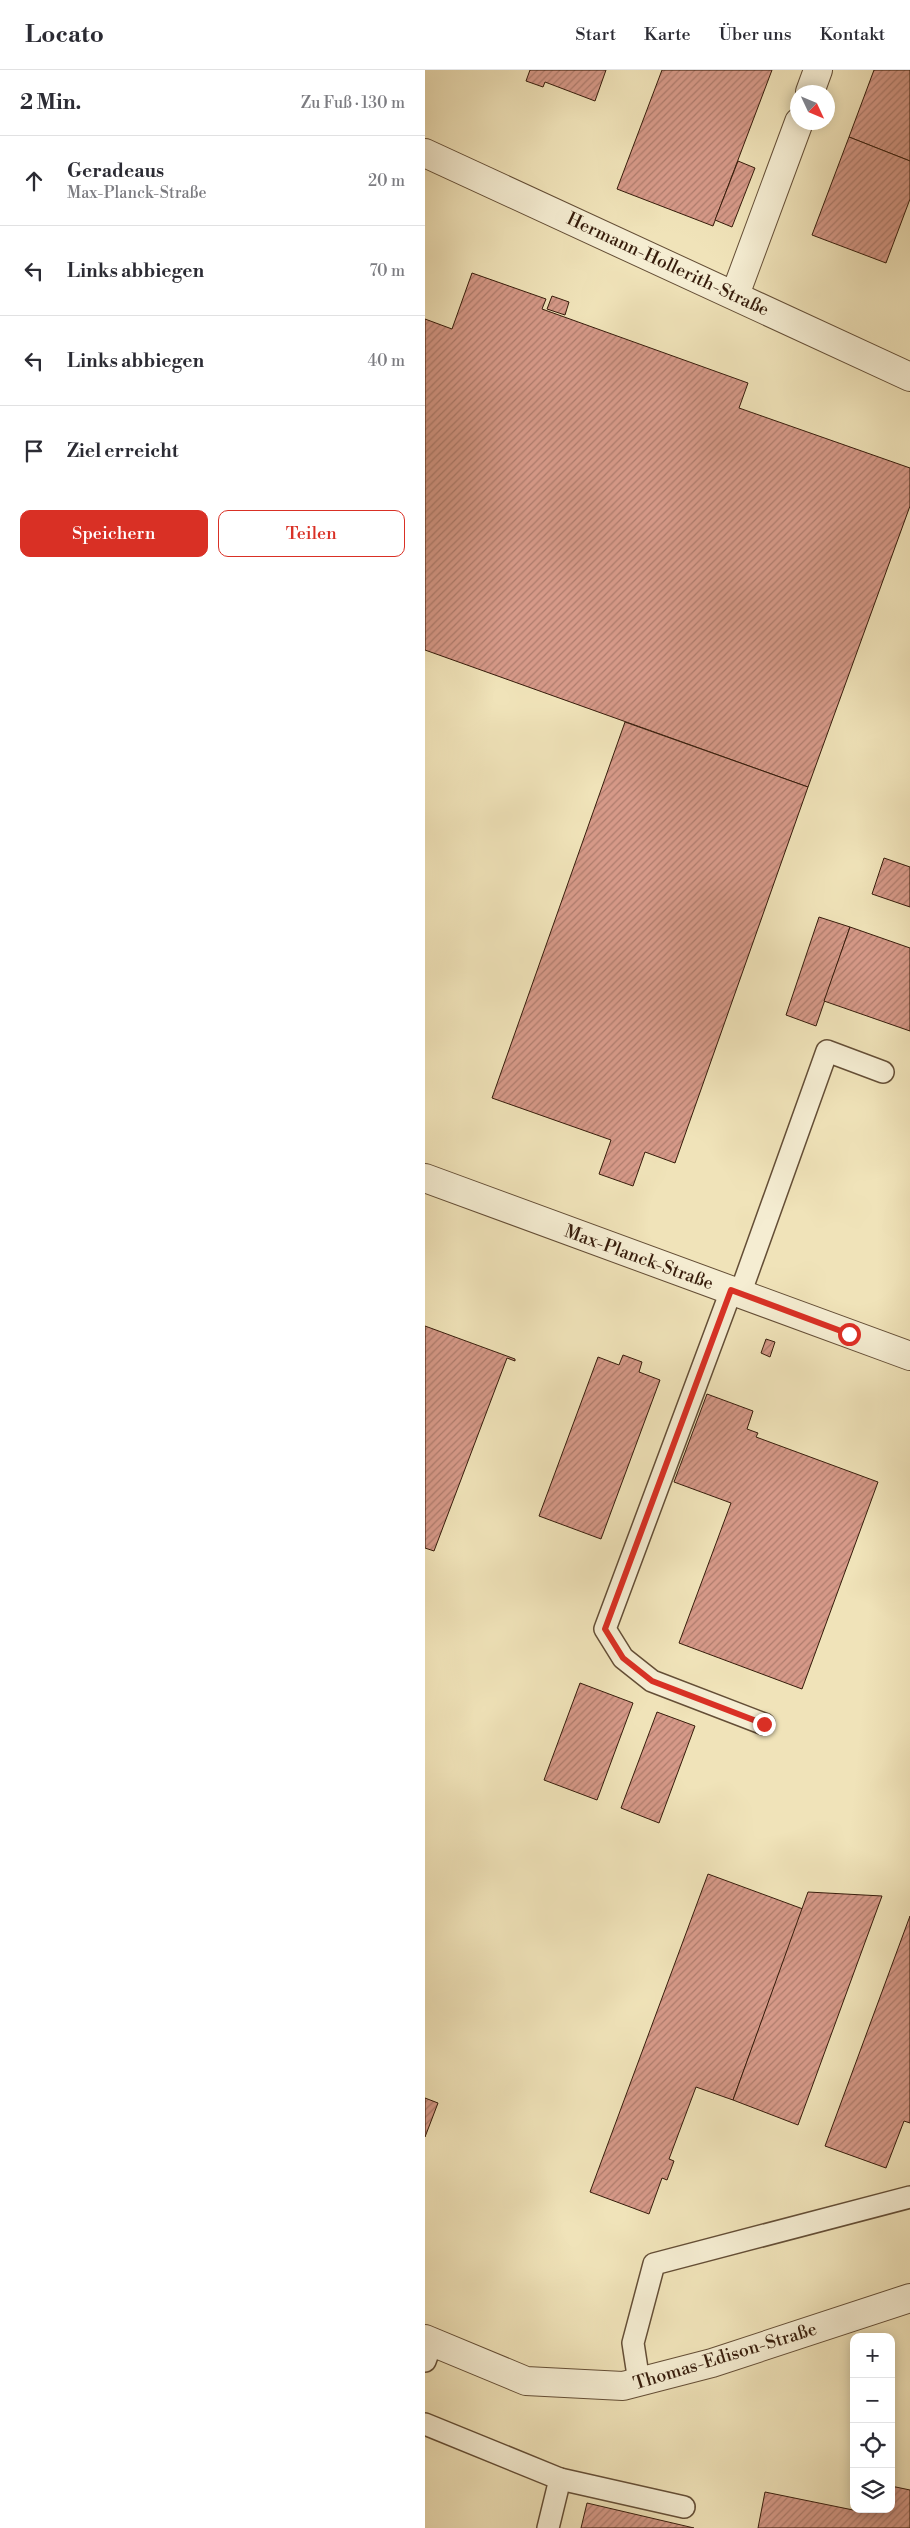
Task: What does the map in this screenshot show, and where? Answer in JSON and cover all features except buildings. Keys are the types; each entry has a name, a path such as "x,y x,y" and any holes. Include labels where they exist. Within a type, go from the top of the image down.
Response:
{"street":[{"path":"813,85 818,70"},
{"path":"735,295 796,130"},
{"name":"Hermann-Hollerith-Straße","path":"425,153 910,377"},
{"name":"Max-Planck-Straße","path":"425,1178 910,1356"},
{"name":"Thomas-Edison-Straße","path":"427,2347 526,2381 623,2386 712,2363 910,2298"}],"lane":[{"path":"764,1724 652,1681 623,1658 605,1629 827,1051 883,1072"},
{"path":"639,2382 633,2344 653,2264 910,2197"},
{"path":"425,2424 560,2479 684,2506"},
{"path":"548,2528 560,2479"}],"route":[{"path":"764,1724 652,1681 623,1658 605,1629 731,1290 849,1334"}]}
